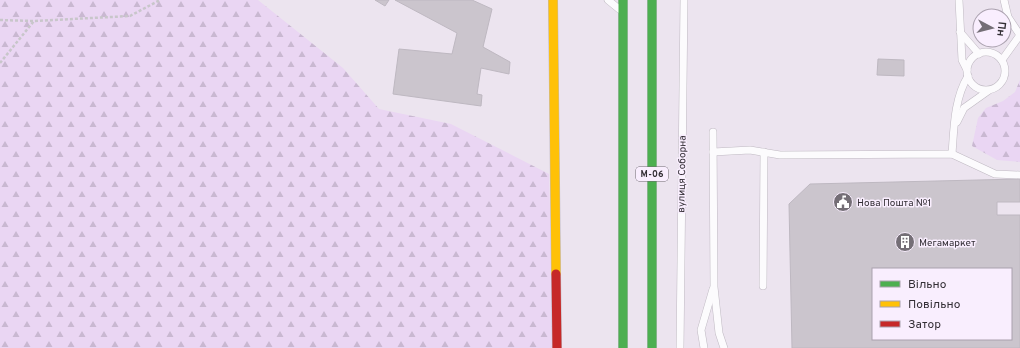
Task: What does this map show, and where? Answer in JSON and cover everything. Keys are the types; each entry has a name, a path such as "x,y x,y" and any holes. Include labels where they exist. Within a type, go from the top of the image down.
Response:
{"main road":[{"path":"553,0 557,348"},
{"name":"М-06","path":"622,348 623,0"},
{"name":"М-06","path":"652,0 652,348"}],"lane":[{"path":"608,0 623,12"},
{"name":"вулиця Соборна","path":"680,348 684,0"},
{"path":"952,154 962,86 968,73 973,58 980,54 991,53 1002,60 1005,66 1004,79 995,89 988,90 975,87 968,73 962,60 959,0"},
{"path":"1002,60 1020,35 1008,17 1004,6 1004,0"},
{"path":"960,32 980,54"},
{"path":"955,126 964,108 988,90"},
{"path":"713,132 714,287 719,333 724,348"},
{"path":"713,152 750,150 780,155 952,154 995,174 1020,175"},
{"path":"763,286 764,152"},
{"path":"704,348 701,330 714,287"}],"path":[{"path":"0,20 34,21 130,16 160,0"},
{"path":"0,63 34,21"}],"green space":[{"path":"0,0 258,0 343,68 379,109 451,124 549,174 554,348 0,348"},
{"path":"1020,80 1020,162 997,160 972,146 978,118 986,108 1003,101 1015,92"}],"building":[{"path":"375,0 389,0 385,6"},
{"path":"395,0 472,0 492,9 483,47 510,62 509,74 481,68 477,94 482,95 481,106 393,94 399,49 452,54 457,33"},
{"path":"878,59 904,60 904,76 877,75"},
{"name":"Мегамаркет","path":"1020,179 1020,202 997,202 997,215 1020,215 1020,348 792,348 789,204 810,184"}],"traffic: fast":[{"path":"623,0 623,348"},
{"path":"652,0 652,348"}],"traffic: slow":[{"path":"553,0 556,274"}],"traffic: jam":[{"path":"556,274 557,348"}],"place":[{"name":"Нова Пошта №1","path":"843,202"},
{"name":"Мегамаркет","path":"905,242"}]}
